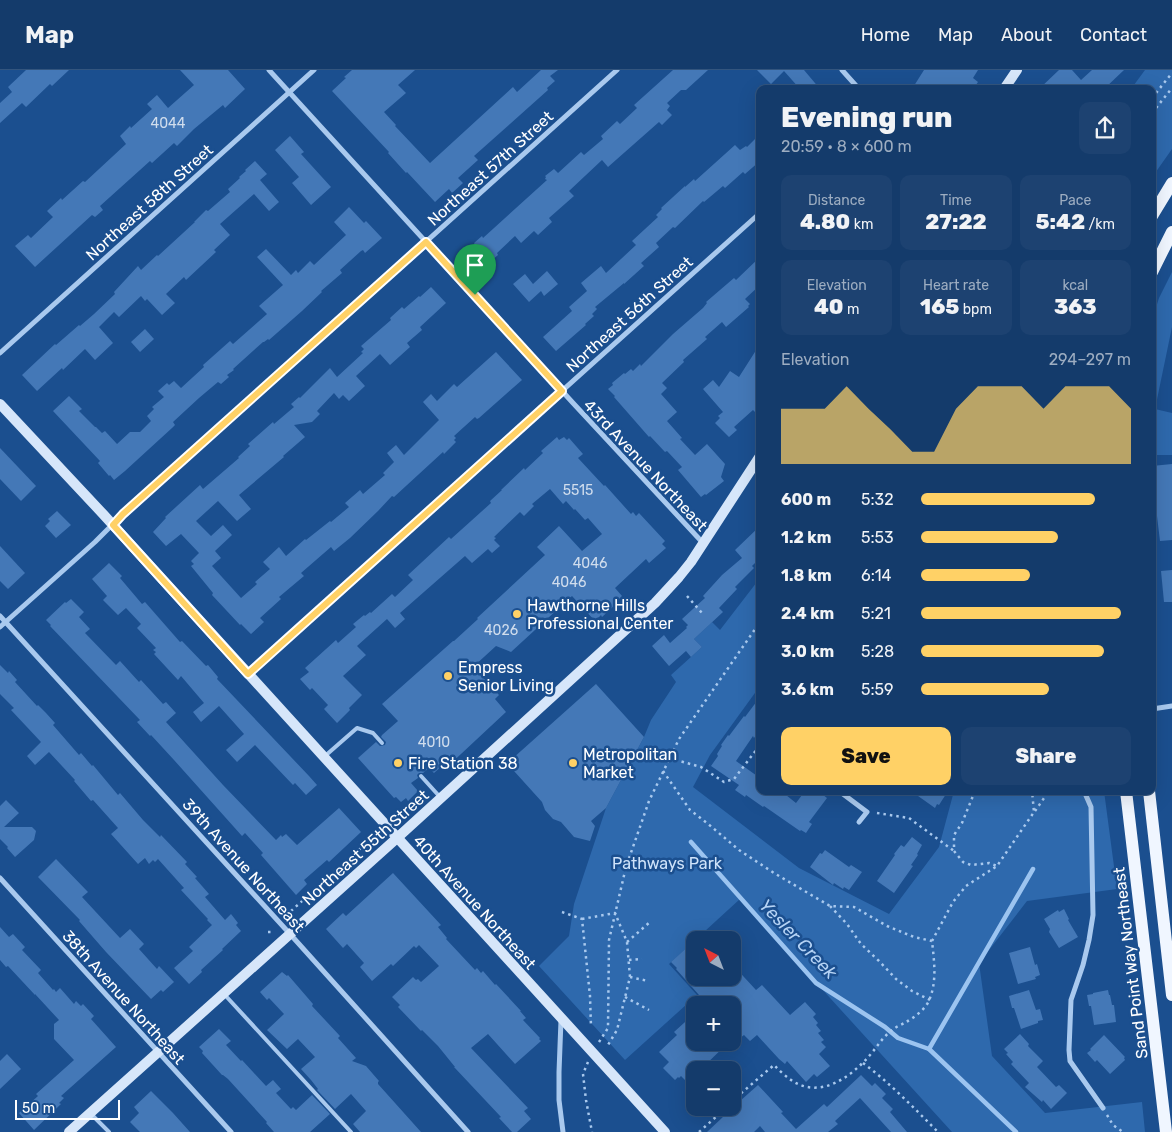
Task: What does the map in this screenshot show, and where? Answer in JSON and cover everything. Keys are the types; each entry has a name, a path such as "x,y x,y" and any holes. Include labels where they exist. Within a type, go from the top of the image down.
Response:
{"main road":[{"path":"1007,85 1017,70"},
{"path":"1156,209 1172,183"},
{"path":"1156,264 1172,232"},
{"name":"40th Avenue Northeast","path":"0,404 113,525 665,1132"},
{"name":"Northeast 55th Street","path":"69,1132 398,838 655,603 679,578 756,462"},
{"name":"Sand Point Way Northeast","path":"1126,795 1166,1132"},
{"path":"1149,795 1172,995"}],"street":[{"name":"43rd Avenue Northeast","path":"269,70 702,544"},
{"name":"Northeast 58th Street","path":"0,352 314,70"},
{"name":"Northeast 57th Street","path":"0,626 96,542 144,496 617,70"},
{"path":"842,70 855,85"},
{"name":"Northeast 56th Street","path":"248,674 756,217"},
{"name":"39th Avenue Northeast","path":"0,616 468,1132"},
{"path":"1156,708 1172,706"},
{"path":"844,795 867,812 859,822"},
{"path":"1086,795 1091,807 1093,915 1090,940 1071,1000 1069,1050 1070,1061 1103,1108"},
{"name":"38th Avenue Northeast","path":"0,878 231,1132"},
{"path":"562,1019 559,1100 563,1132"}],"lane":[{"path":"324,757 357,728 373,733 382,743"},
{"path":"421,776 441,798"},
{"path":"224,994 351,1132"},
{"path":"90,1113 109,1132"}],"path":[{"path":"1156,93 1172,73"},
{"path":"1156,108 1172,88"},
{"path":"687,596 702,613"},
{"path":"599,1043 608,1028 609,940 626,867 649,801 679,739 756,627"},
{"path":"669,758 701,767 724,782 734,779 756,750"},
{"path":"663,771 690,810 739,850 830,906 847,924 861,944 896,979 930,1000"},
{"path":"954,851 954,835 962,823 973,795"},
{"path":"1032,795 1034,812"},
{"path":"741,1093 774,1065 792,1081 804,1086 823,1088 841,1080 854,1072 893,1028 907,1022 920,1012 930,1000 934,979 932,941 953,902 966,886 997,866 1046,795"},
{"path":"867,812 909,818 954,851 963,862 971,865 989,863 997,866"},
{"path":"291,911 370,840 371,836"},
{"path":"830,906 854,908 887,926 914,937 932,941"},
{"path":"562,912 582,919 615,914"},
{"path":"608,1045 617,1030 630,976 627,942 615,914"},
{"path":"582,919 590,996 591,1027"},
{"path":"627,942 650,922"},
{"path":"629,960 642,959"},
{"path":"630,976 648,981"},
{"path":"625,997 649,1010"},
{"path":"588,1063 583,1074 592,1132"},
{"path":"862,1063 874,1071 938,1132"},
{"path":"1103,1108 1113,1126 1122,1132"},
{"path":"699,1132 717,1116"}],"green space":[{"path":"1145,70 1172,70 1172,149 1156,172 1156,85 1134,85"},
{"path":"1172,272 1172,327 1156,404 1156,308"},
{"path":"1156,409 1172,413 1172,455 1156,455"},
{"name":"Pathways Park","path":"756,583 756,692 710,755 693,787 799,868 889,914 939,847 953,795 1105,795 1117,889 1027,901 979,963 992,1056 1045,1113 1142,1102 1145,1132 952,1132 740,899 705,931 686,931 686,948 669,964 686,983 686,986 689,986 697,995 686,996 686,1005 625,1060 539,966 569,936 574,904 606,808 644,737 651,720 676,682 671,675 702,647 694,639 712,622 720,630"}],"building":[{"path":"26,70 69,70 52,86 50,84 26,107 22,103 0,123 0,103 12,92 8,87"},
{"path":"180,70 228,70 245,89 225,108 223,105 194,129 177,146 174,143 152,163 150,161 100,206 103,210 95,217 92,215 35,267 15,246 28,235 31,238 53,217 47,211 83,181 85,182 126,144 120,136 152,109 147,104 157,95 168,108 194,85"},
{"path":"352,70 415,70 398,85 406,93 384,112 430,163 513,87 517,92 541,70 558,70 550,76 555,81 547,88 548,90 474,156 478,160 458,178 463,183 452,193 449,189 435,202 406,173 332,91"},
{"path":"673,70 708,70 686,90 681,90 667,103 670,106 667,110 672,115 662,125 659,122 608,167 602,160 569,191 574,196 549,218 552,222 538,235 534,231 521,243 515,236 484,267 469,250 475,245 474,243 482,236 483,238 547,180 545,176 554,169 558,173 581,152 584,155 603,139 601,136 617,121 620,124 637,108 634,105"},
{"path":"757,70 804,70 817,85 796,85 784,71 771,84"},
{"path":"924,70 978,70 973,78 978,82 976,85 915,85"},
{"path":"1059,70 1072,70 1081,80 1092,70 1124,70 1108,85 1043,85"},
{"path":"290,136 304,152 301,154 331,187 311,205 292,183 299,177 275,150"},
{"path":"756,138 756,164 745,174 743,172 725,188 723,186 703,201 675,228 673,227 656,243 659,247 641,263 644,266 595,307 597,309 592,314 594,316 556,351 543,337 572,311 569,307 587,291 581,283 601,266 606,273 636,245 632,241 658,217 656,215 661,208 735,145 740,150 747,147"},
{"path":"255,161 267,174 260,180 279,202 269,211 254,194 220,224 230,235 214,250 216,252 186,280 184,277 166,294 175,303 162,315 147,299 145,301 141,296 119,317 114,312 99,327 113,343 95,360 85,349 37,391 22,375 55,344 94,314 115,294 114,292 138,266 141,270 206,210 208,211 230,192 228,189"},
{"path":"349,207 382,238 365,253 363,250 361,251 340,270 342,273 302,311 233,369 227,375 229,377 221,384 218,382 199,398 173,422 175,425 172,428 125,471 114,480 109,476 98,463 100,461 53,411 69,396 82,409 79,411 95,427 102,433 105,431 117,444 130,432 140,432 151,421 147,416 154,409 152,407 164,397 158,391 167,383 169,385 174,381 181,388 230,341 233,344 267,314 259,306 283,285 257,257 266,249 291,275 296,270 298,273 310,261 314,265 346,235 334,222"},
{"path":"756,261 756,289 745,299 750,304 749,307 726,327 722,322 705,337 707,339 683,360 684,362 662,383 667,388 661,394 677,412 667,421 682,438 680,439 695,455 707,444 725,464 721,477 724,481 701,497 678,470 682,467 667,451 665,452 649,437 608,389 624,373 631,369 633,371 640,364 641,366 673,334 703,308 706,302 734,278 736,280"},
{"path":"547,271 558,284 544,296 541,291 529,302 513,284 525,274 533,284"},
{"path":"431,287 446,303 420,327 422,330 407,343 410,347 390,365 380,354 356,376 365,386 349,401 343,395 339,399 334,393 317,411 320,414 312,422 294,425 305,437 239,495 251,509 237,521 218,501 196,521 211,536 223,525 232,535 215,551 221,558 212,566 241,598 270,569 263,562 279,547 286,556 305,539 331,522 349,507 345,503 360,490 363,494 385,475 383,473 394,462 387,453 396,445 404,455 439,420 423,402 431,394 437,401 454,384 457,387 496,352 522,380 479,418 475,417 454,436 456,442 444,454 443,452 394,497 392,496 350,538 334,551 331,547 301,573 304,576 279,597 281,599 260,618 264,622 251,634 212,595 213,593 191,566 194,564 191,561 199,553 181,534 166,546 153,532 165,517 200,485 203,489 239,458 250,446 248,444 294,407 291,404 300,398 330,368 337,377 363,353 361,352 364,349 361,346 391,320 390,318 402,307 404,309"},
{"path":"145,329 154,339 140,352 131,342"},
{"path":"756,350 756,411 755,412 753,410 734,427 737,430 729,437 715,423 720,418 718,416 723,412 703,389 713,380 719,387 730,371 739,377"},
{"path":"557,437 559,440 564,437 567,440 569,438 583,454 578,458 631,514 633,512 636,516 639,513 665,541 662,544 666,548 649,563 646,559 615,588 622,596 602,617 601,615 595,621 572,596 511,652 496,646 473,667 499,695 495,699 506,712 446,768 443,765 434,773 429,768 423,773 419,773 417,775 418,778 411,783 418,791 408,801 406,798 401,802 396,797 394,798 358,758 376,742 380,746 385,745 386,742 381,737 382,735 398,721 382,704 454,641 545,555 537,547 559,526 582,551 602,534 588,518 585,520 566,501 563,504 550,489 532,504 534,506 524,516 520,512 494,537 496,538 494,540 500,546 492,553 488,549 472,563 465,556 400,613 405,619 395,628 387,619 357,646 366,655 343,676 362,695 337,723 324,709 328,705 312,688 310,690 300,679 309,672 305,668 336,640 338,643 356,627 353,624 364,615 371,613 392,594 395,597 413,580 408,575 449,537 451,539 491,503 490,501 501,490 543,453 541,451"},
{"path":"0,448 36,486 21,501 0,479"},
{"path":"1172,464 1172,540 1160,541 1156,516 1156,466"},
{"path":"57,511 71,525 56,538 45,526 50,521 48,519"},
{"path":"756,530 756,562 752,566 754,568 735,587 737,589 719,608 723,612 694,639 702,647 691,657 686,651 669,666 652,646 664,635 670,643 687,628 688,625 682,619 705,598 703,596 722,575 742,558 735,550"},
{"path":"0,546 25,573 8,589 0,581"},
{"path":"109,563 122,576 120,578 142,604 145,602 180,642 182,641 206,666 208,665 218,677 217,679 317,785 306,795 295,783 293,785 255,745 237,762 226,750 244,734 219,706 201,722 193,712 204,703 181,676 178,680 154,654 156,652 153,650 156,648 137,628 141,624 126,608 118,615 103,600 107,596 92,579"},
{"path":"1172,570 1172,602 1164,602 1161,571"},
{"path":"71,599 84,612 79,617 90,629 85,633 116,665 120,661 163,704 166,702 176,713 166,722 276,840 281,835 282,837 286,834 297,845 339,808 361,832 329,862 327,860 304,880 307,884 296,895 261,855 263,853 245,833 242,836 137,722 140,720 50,626 46,620 65,602"},
{"path":"0,665 8,673 9,671 17,680 15,682 55,723 53,725 79,755 81,753 118,795 120,793 143,820 160,837 161,835 187,862 185,864 209,894 205,897 225,920 231,914 238,923 236,925 241,931 189,984 174,968 193,951 189,947 212,925 181,890 184,888 158,859 155,862 153,860 149,864 145,858 138,864 111,834 118,828 93,800 91,801 75,780 49,752 35,765 27,756 41,742 11,710 14,708 0,694"},
{"name":"Metropolitan Market","path":"596,684 644,737 606,808 591,821 595,826 590,841 574,837 561,822 553,819 545,810 542,802 514,771 519,767 512,759"},
{"path":"756,702 756,735 754,738 753,736 736,761 756,775 756,795 786,795 796,803 802,795 823,795 827,798 809,822 812,824 806,833 735,790 739,785 711,766 718,756 721,745"},
{"path":"917,795 945,795 935,808"},
{"path":"6,800 19,813 4,827 32,827 36,831 34,840 15,857 0,839 0,806"},
{"path":"912,837 922,845 911,865 913,866 894,893 877,881 901,845 904,847"},
{"path":"825,850 849,867 851,865 862,872 849,890 844,887 843,889 834,883 833,885 810,867 820,853 822,854"},
{"path":"56,859 88,892 82,897 120,938 130,929 144,944 139,949 157,969 159,966 174,982 163,992 161,990 151,999 106,952 80,920 38,877"},
{"path":"393,873 441,925 438,927 446,939 475,970 477,968 481,973 483,971 496,984 521,1011 526,1018 523,1020 540,1038 541,1041 515,1064 488,1034 471,1048 528,1108 524,1111 531,1119 517,1132 512,1132 499,1118 501,1117 454,1067 438,1046 398,1007 400,1005 392,997 413,977 421,982 439,966 419,945 416,948 414,946 393,966 391,964 372,981 360,967 364,963 347,944 343,948 326,929 343,913 346,916"},
{"path":"1064,909 1078,937 1059,948 1049,932 1050,929 1044,919 1058,910 1059,912"},
{"path":"0,927 9,937 13,934 25,947 22,950 41,970 38,973 53,990 56,992 60,988 74,1004 76,1001 81,1006 83,1004 94,1016 91,1019 116,1047 61,1096 64,1098 59,1103 61,1104 34,1130 19,1113 38,1096 36,1094 74,1060 54,1039 54,1024 59,1020 0,960"},
{"path":"1030,947 1040,975 1035,977 1036,979 1018,984 1009,953"},
{"path":"686,948 686,980 677,968 671,962"},
{"path":"282,972 288,975 313,1004 312,1006 340,1036 338,1038 356,1058 352,1061 366,1066 379,1081 378,1084 421,1132 360,1132 353,1124 366,1111 351,1094 335,1109 317,1090 301,1069 315,1057 298,1039 287,1049 267,1030 284,1014 269,998 267,1000 260,992"},
{"path":"741,974 756,990 762,985 790,1015 805,1002 816,1014 813,1017 821,1031 818,1033 824,1040 821,1042 826,1047 819,1054 830,1066 817,1077 814,1074 806,1082 787,1061 785,1064 779,1059 757,1035 750,1041 744,1035 741,1037 741,996 699,995 691,986 741,986"},
{"path":"1029,990 1036,1010 1040,1009 1043,1020 1021,1029 1009,996"},
{"path":"1108,990 1112,1005 1114,1005 1116,1022 1094,1025 1087,995"},
{"path":"686,1021 686,1051 720,1051 709,1061 686,1061 686,1081 681,1076 675,1080 663,1068 669,1062 659,1052 677,1035 674,1032"},
{"path":"219,1029 231,1041 226,1045 266,1086 273,1080 281,1089 276,1093 291,1109 293,1107 296,1110 312,1095 330,1114 310,1132 274,1132 228,1079 202,1053 203,1051 199,1047"},
{"path":"1020,1034 1029,1044 1028,1046 1043,1061 1037,1067 1056,1087 1059,1085 1067,1093 1051,1109 1043,1100 1042,1102 1025,1087 1029,1083 1011,1064 1013,1062 1006,1054 1008,1053 1004,1049"},
{"path":"1104,1035 1125,1057 1125,1060 1110,1074 1097,1060 1095,1062 1087,1053"},
{"path":"7,1054 21,1069 0,1089 0,1061"},
{"path":"861,1075 872,1086 875,1083 886,1094 882,1098 893,1109 890,1112 907,1132 891,1132 860,1098 835,1121 838,1124 828,1132 765,1132 760,1126 754,1132 707,1132 724,1116 741,1116 741,1100 758,1085 796,1129 824,1104 827,1107"},
{"path":"151,1091 190,1132 140,1132 130,1122 139,1113 134,1107"}],"waterway":[{"name":"Yesler Creek","path":"691,842 816,983 885,1027 898,1038 929,1049"},
{"name":"Yesler Creek","path":"1016,1132 929,1049 1033,869"}],"place":[{"name":"Hawthorne Hills Professional Center","path":"517,614"},
{"name":"Empress Senior Living","path":"448,676"},
{"name":"Fire Station 38","path":"398,763"},
{"name":"Metropolitan Market","path":"573,763"}],"route":[{"path":"426,242 475,295 562,391 248,674 113,525 426,242"}]}
